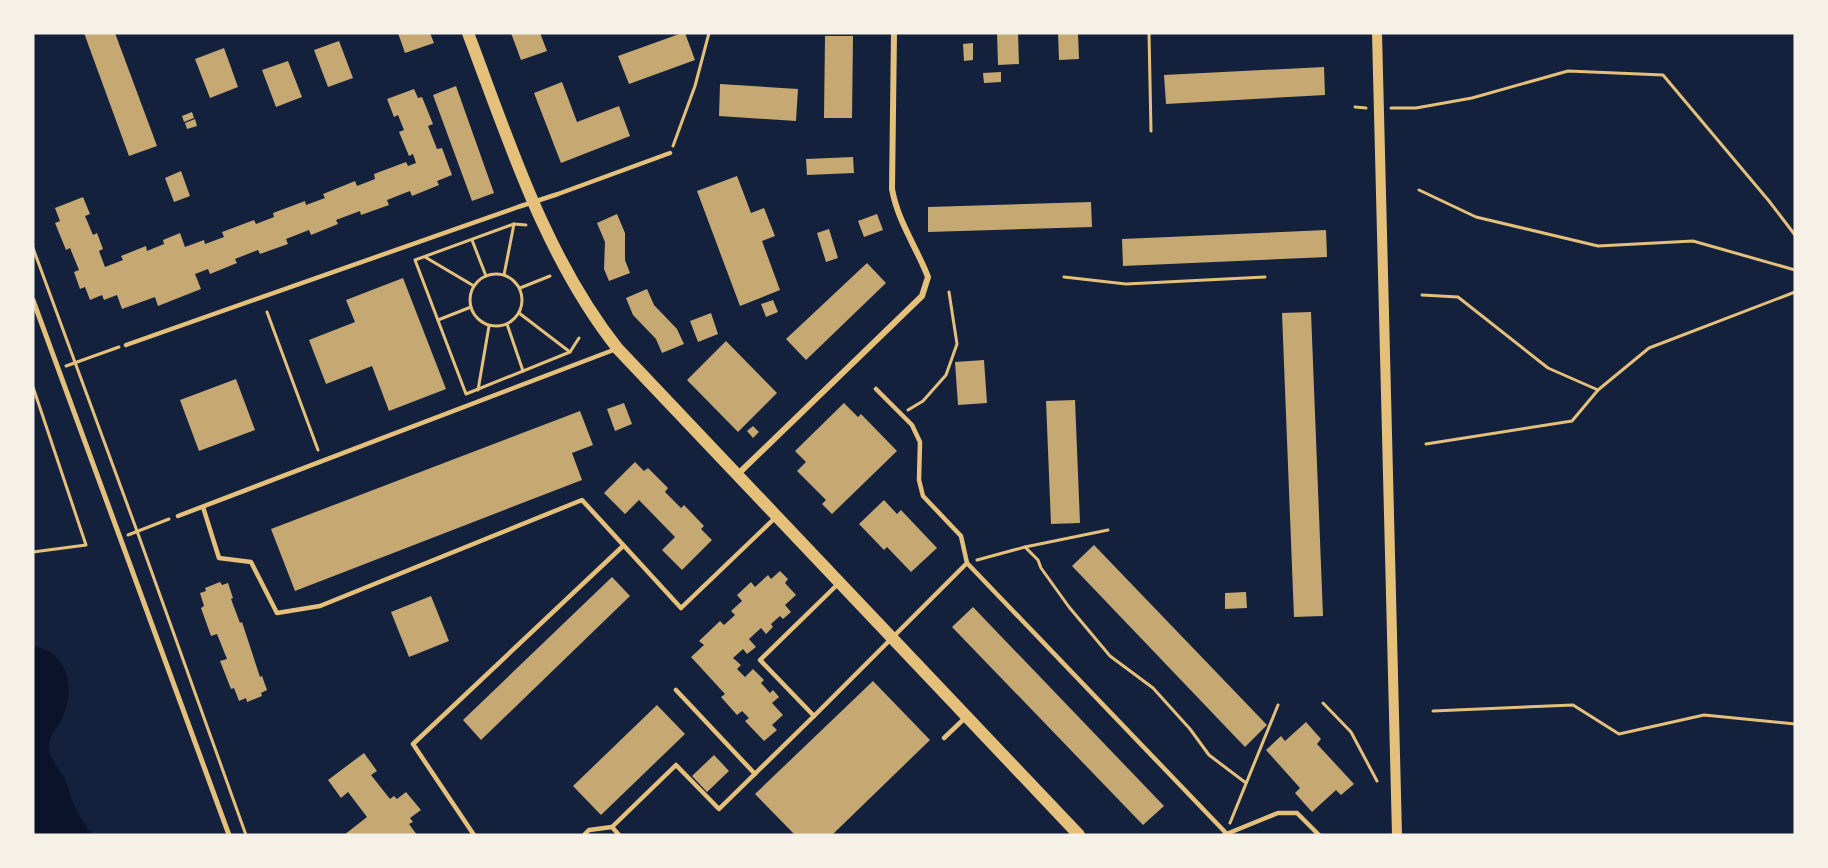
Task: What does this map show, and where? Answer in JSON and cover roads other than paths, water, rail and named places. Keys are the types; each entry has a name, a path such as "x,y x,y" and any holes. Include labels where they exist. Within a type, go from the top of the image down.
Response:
{"main road":[{"path":"468,33 533,202 586,305 618,349 1079,835"}],"street":[{"path":"737,476 921,296 928,277 896,208 892,189 894,33"},
{"path":"1377,33 1397,835"},
{"path":"33,300 229,835"}],"lane":[{"path":"126,345 670,153"},
{"path":"178,516 618,349"},
{"path":"876,389 912,425 920,442 919,480 923,496 961,536 967,563 1225,834 1278,813 1297,813 1319,835"},
{"path":"203,507 219,558 251,562 277,613 320,606 582,500 681,608 776,517"},
{"path":"474,835 413,744 623,546"},
{"path":"584,835 589,830 612,826 676,765 720,808 967,563"},
{"path":"814,716 760,660 839,583"},
{"path":"676,690 755,774"},
{"path":"944,738 967,717"},
{"path":"612,826 619,835"}],"water":[{"path":"33,646 55,656 62,664 66,674 68,696 66,707 49,743 49,748 66,781 75,807 92,835 33,835"}]}
